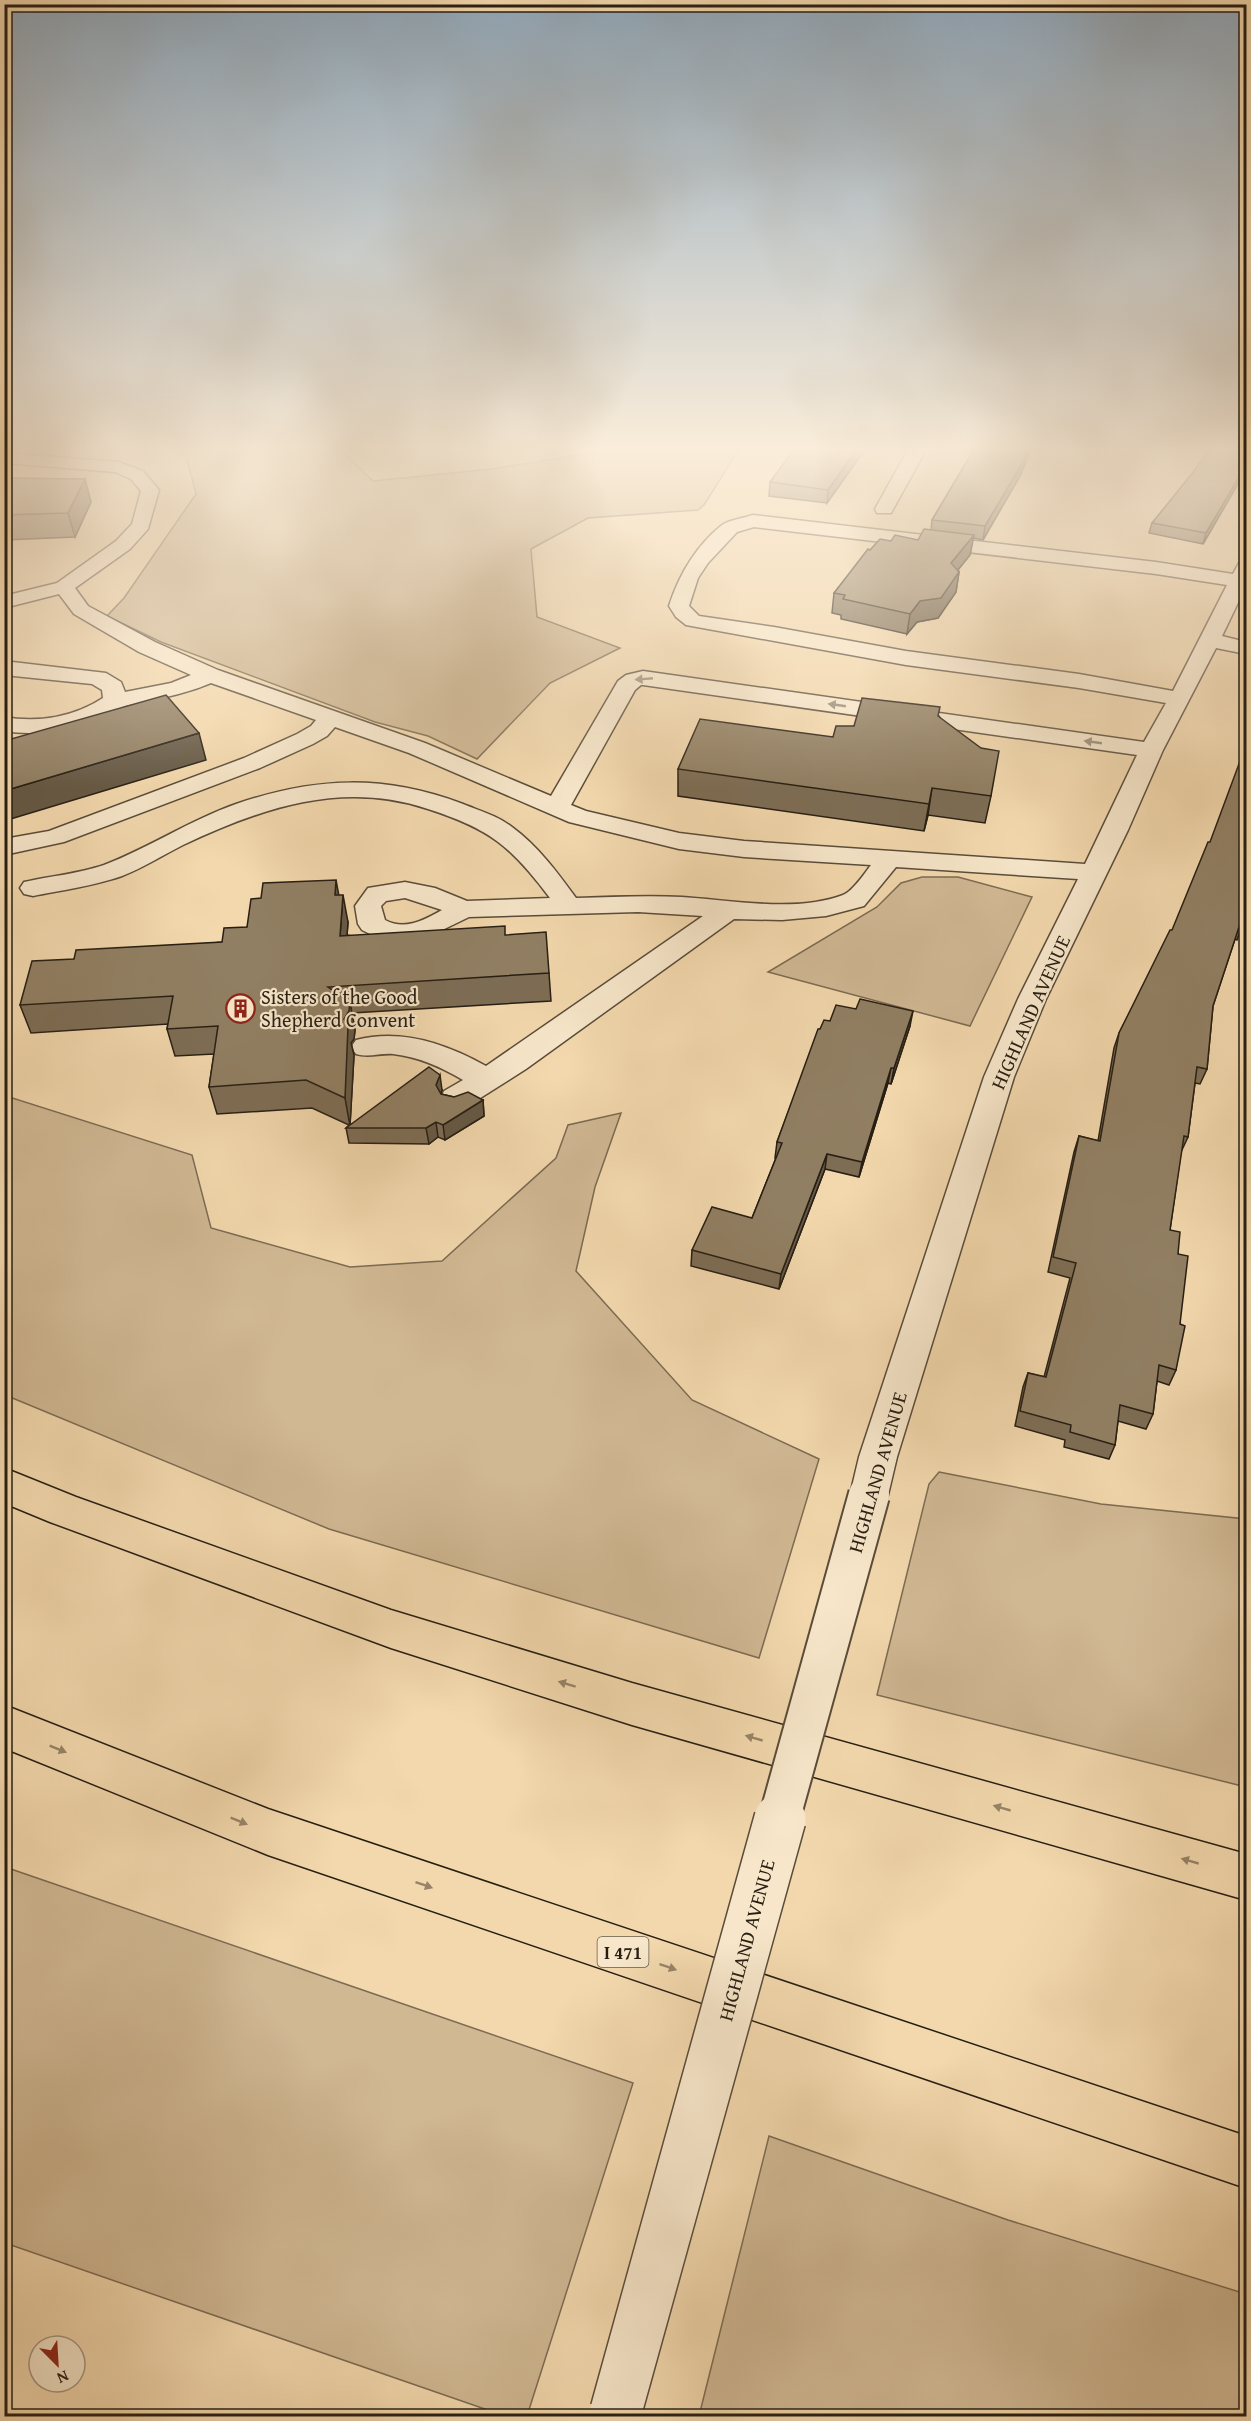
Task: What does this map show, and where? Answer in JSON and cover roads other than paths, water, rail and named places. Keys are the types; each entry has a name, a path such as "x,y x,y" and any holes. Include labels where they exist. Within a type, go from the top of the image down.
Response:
{"highway":[{"path":"4,1485 64,1510 402,1633 644,1707 1246,1877"},
{"name":"I 471","path":"4,1726 268,1833 1246,2162"}],"street":[{"path":"4,602 64,587 100,561"},
{"path":"700,561 688,578 679,606 683,613 693,621 774,633 906,658 1079,681 1180,699"},
{"path":"1096,561 1243,574"},
{"name":"HIGHLAND AVENUE","path":"615,2414 878,1457 999,1077 1032,999 1116,830 1151,750 1180,699 1243,574"},
{"path":"64,587 81,610 147,647 210,675 417,748 578,817 679,842 744,849 1093,873"},
{"path":"1209,640 1246,648"},
{"path":"4,668 98,678 113,687 116,701"},
{"path":"10,727 58,724 96,713 116,701 177,688 210,675"},
{"path":"557,807 626,686 634,680 643,678 1151,750"},
{"path":"4,847 55,837 252,763 319,731 330,718"},
{"path":"33,888 111,871 214,821 290,795 317,789 362,787 390,790 418,797 500,830 539,865 568,905"},
{"path":"464,909 568,905 673,905 728,911 782,912 826,908 855,900 888,859"},
{"path":"455,1100 728,911"},
{"path":"366,1047 391,1044 445,1056 486,1080"}],"place":[{"name":"Sisters of the Good Shepherd Convent","path":"240,1008"}]}
